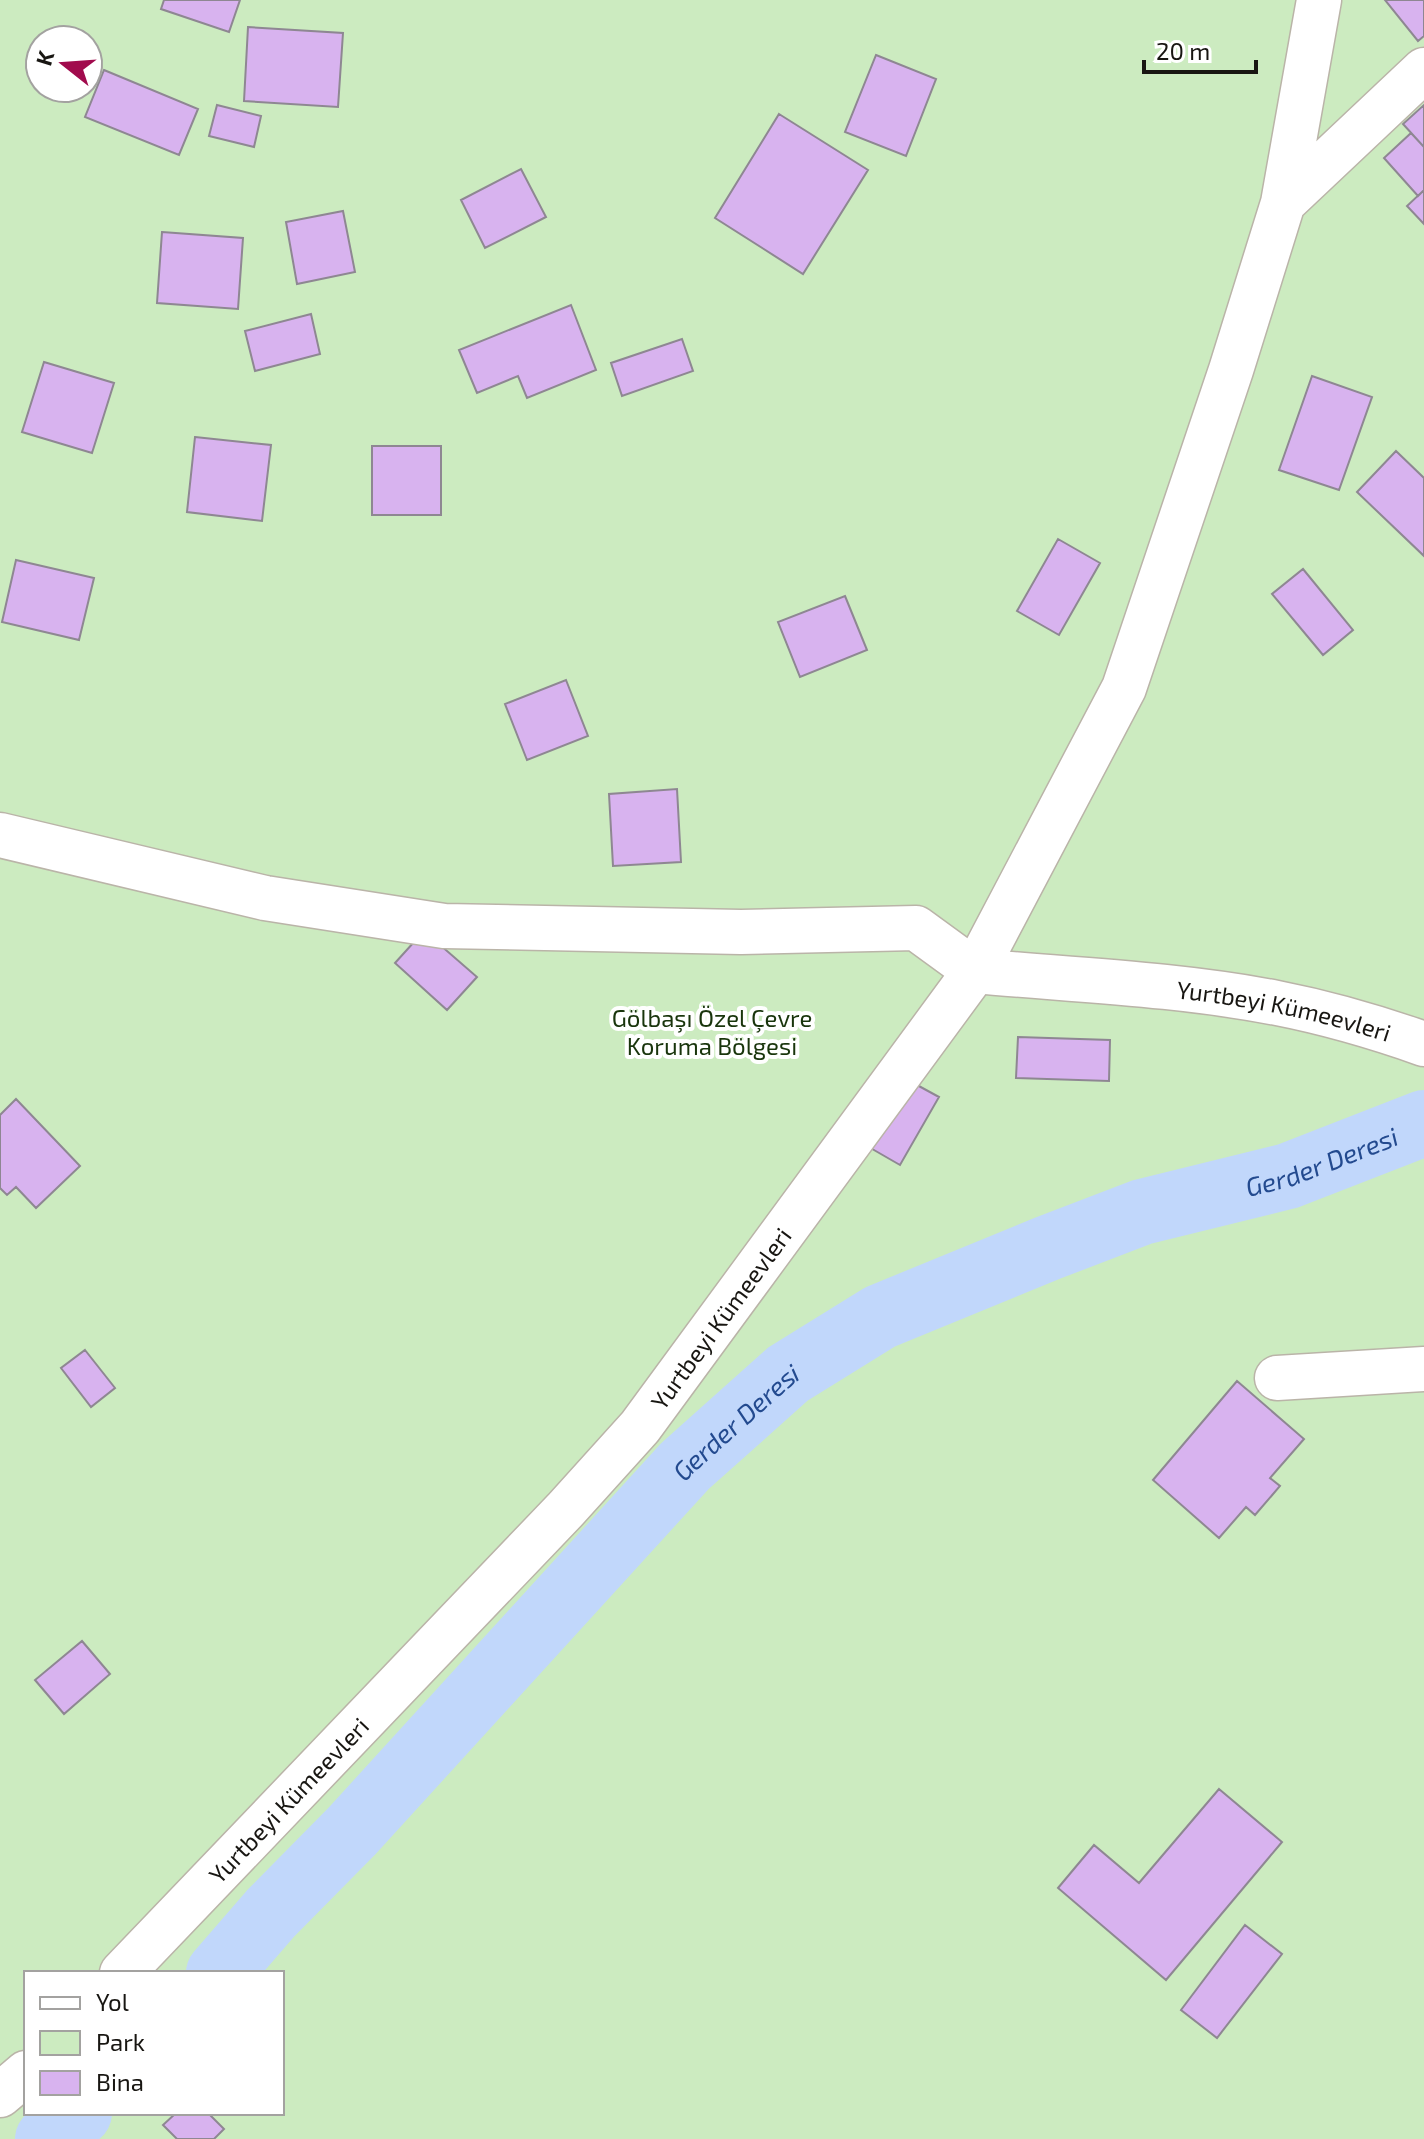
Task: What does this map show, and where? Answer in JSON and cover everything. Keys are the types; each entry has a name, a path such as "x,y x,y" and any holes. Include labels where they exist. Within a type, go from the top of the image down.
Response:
{"street":[{"path":"0,835 265,898 444,926 741,932 916,928 975,971 1124,688 1231,370 1283,203 1319,0"},
{"path":"1283,203 1424,70"},
{"name":"Yurtbeyi Kümeevleri","path":"124,1971 640,1427 975,971 1181,989 1276,1002 1356,1020 1424,1044"},
{"path":"1277,1378 1424,1369"},
{"path":"0,2095 24,2075"}],"green space":[{"name":"Gölbaşı Özel Çevre Koruma Bölgesi","path":"0,0 1424,0 1424,2139 0,2139"}],"building":[{"path":"164,0 240,0 229,32 161,9"},
{"path":"1385,0 1424,0 1424,36 1418,41"},
{"path":"248,27 343,33 338,107 244,101"},
{"path":"876,55 936,79 906,156 845,132"},
{"path":"104,70 198,109 179,155 85,117 90,104 104,104"},
{"path":"217,105 261,116 254,147 209,136"},
{"path":"1424,105 1424,147 1403,124"},
{"path":"779,114 868,170 803,274 715,218"},
{"path":"1411,133 1424,147 1424,190 1418,196 1384,158"},
{"path":"521,169 546,217 485,248 461,200"},
{"path":"1424,190 1424,224 1407,206"},
{"path":"343,211 355,272 297,284 286,222"},
{"path":"162,232 243,238 238,309 157,303"},
{"path":"571,305 596,370 527,398 518,376 477,393 459,350"},
{"path":"311,314 320,354 255,371 245,331"},
{"path":"682,339 693,371 622,396 611,363"},
{"path":"44,362 114,383 92,453 22,432"},
{"path":"1312,376 1372,397 1339,490 1279,470"},
{"path":"195,437 271,445 262,521 187,512"},
{"path":"372,446 441,446 441,515 372,515"},
{"path":"1396,451 1424,478 1424,556 1357,492"},
{"path":"1058,539 1100,563 1059,635 1017,611"},
{"path":"16,560 94,578 79,640 2,622"},
{"path":"1303,569 1353,630 1323,655 1272,594"},
{"path":"845,596 867,650 800,677 778,622"},
{"path":"566,680 588,736 527,760 505,704"},
{"path":"677,789 681,862 613,866 609,794"},
{"path":"424,931 477,977 447,1010 395,963"},
{"path":"1018,1037 1110,1040 1109,1081 1016,1078"},
{"path":"906,1079 939,1097 900,1165 867,1146"},
{"path":"16,1099 80,1166 36,1208 16,1187 7,1195 0,1188 0,1115"},
{"path":"85,1350 115,1388 91,1407 61,1368"},
{"path":"1237,1381 1304,1439 1270,1478 1280,1486 1255,1515 1246,1507 1219,1538 1153,1480"},
{"path":"82,1641 110,1674 64,1714 35,1680"},
{"path":"1219,1789 1282,1842 1166,1980 1058,1888 1094,1845 1139,1883"},
{"path":"1245,1925 1282,1954 1217,2038 1181,2010"},
{"path":"174,2115 210,2115 224,2129 214,2139 177,2139 163,2125"}],"waterway":[{"name":"Gerder Deresi","path":"221,1971 685,1466 788,1374 880,1317 1048,1248 1142,1212 1288,1176 1424,1123"},
{"name":"Gerder Deresi","path":"48,2139 77,2115"}]}
